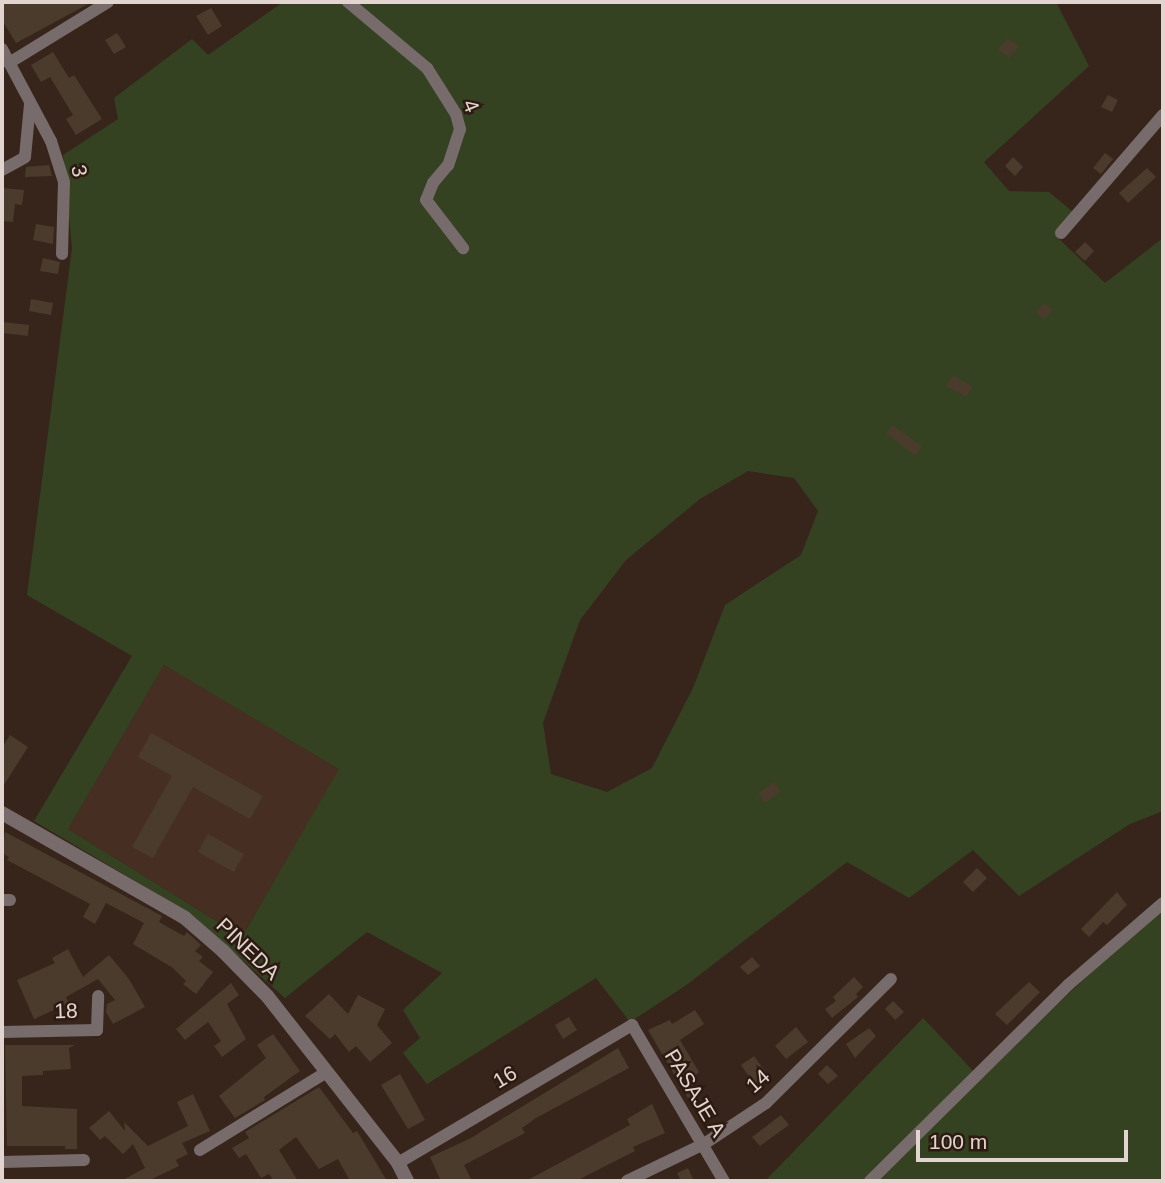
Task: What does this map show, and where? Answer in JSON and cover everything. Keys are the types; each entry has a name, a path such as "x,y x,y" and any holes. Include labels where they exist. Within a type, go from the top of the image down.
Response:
{"street":[{"path":"9,63 108,2"},
{"name":"4","path":"348,2 428,68 456,114 460,129 448,165 433,183 426,200 463,248"},
{"name":"3","path":"2,49 51,141 65,182 62,254"},
{"path":"2,170 25,157 30,104"},
{"path":"1061,233 1163,115"},
{"name":"PINEDA","path":"2,813 185,919 223,951 268,997 398,1163 407,1181"},
{"path":"870,1181 1068,985 1163,903"},
{"name":"14","path":"627,1181 704,1144 766,1103 891,979"},
{"name":"18","path":"2,1032 97,1030 98,996"},
{"name":"PASAJE A","path":"632,1025 724,1181"},
{"name":"16","path":"398,1163 632,1025"},
{"path":"200,1150 327,1072"},
{"path":"2,1162 84,1160"}],"shaded area":[{"path":"164,665 340,769 242,937 68,829"}],"green space":[{"path":"283,2 1056,2 1089,66 984,162 1009,191 1049,192 1073,212 1056,236 1105,283 1163,238 1163,811 1130,824 1019,896 973,850 909,898 847,862 685,986 630,1022 596,978 427,1084 403,1053 420,1038 403,1010 442,973 367,932 285,998 191,914 34,821 132,656 27,595 72,248 63,155 118,119 114,98 192,39 208,55","holes":["748,471 794,478 818,511 801,555 725,605 693,688 652,768 607,792 551,774 543,723 580,620 626,560 700,499","164,665 339,769 242,937 68,829"]},
{"path":"1163,906 1163,1181 765,1181 923,1018 979,1077"}],"building":[{"path":"2,2 92,2 16,43 2,20"},
{"path":"211,8 222,26 208,35 196,16"},
{"path":"117,33 126,47 114,54 105,40"},
{"path":"1008,38 1019,47 1009,58 998,49"},
{"path":"53,52 69,78 74,75 102,119 76,135 66,119 73,115 50,77 41,82 31,65"},
{"path":"1108,95 1118,100 1112,112 1101,107"},
{"path":"1105,153 1113,159 1101,174 1093,168"},
{"path":"1013,157 1023,167 1015,176 1005,166"},
{"path":"49,165 52,176 25,177 26,167"},
{"path":"1147,168 1156,177 1128,203 1119,193"},
{"path":"3,188 24,190 22,205 15,204 13,222 2,221"},
{"path":"36,224 54,227 53,244 33,240"},
{"path":"1085,242 1094,251 1085,261 1075,252"},
{"path":"43,258 60,262 58,274 40,271"},
{"path":"31,299 53,303 51,315 29,311"},
{"path":"1044,303 1053,310 1044,319 1036,312"},
{"path":"2,322 29,325 28,336 2,333"},
{"path":"953,375 973,387 966,397 946,386"},
{"path":"893,425 922,447 915,456 886,433"},
{"path":"151,733 263,796 250,819 193,787 153,858 132,847 172,776 138,757"},
{"path":"10,735 28,747 2,788 2,748"},
{"path":"774,782 781,791 765,803 758,793"},
{"path":"5,832 162,916 159,922 184,936 187,932 201,945 195,951 203,957 199,961 213,972 196,994 183,984 186,981 173,968 133,944 144,923 106,903 95,924 83,917 90,904 7,860 9,857 2,853"},
{"path":"208,834 244,854 234,872 198,852"},
{"path":"977,868 987,878 973,892 963,882"},
{"path":"1117,892 1127,905 1107,925 1103,922 1089,937 1081,929"},
{"path":"68,949 83,977 109,955 129,979 145,1007 113,1024 106,1012 107,1004 115,1000 98,979 66,997 69,1003 34,1019 17,980 55,963 52,958"},
{"path":"752,957 760,966 748,975 740,967"},
{"path":"854,977 863,987 856,994 858,997 832,1018 825,1009 836,1001 833,997"},
{"path":"1029,982 1040,992 1007,1025 995,1014"},
{"path":"231,983 239,995 227,1004 246,1039 222,1057 214,1046 221,1041 208,1022 185,1040 176,1029"},
{"path":"329,994 348,1014 358,995 385,1009 377,1025 392,1043 370,1062 356,1046 349,1052 335,1034 330,1039 305,1016"},
{"path":"893,1001 904,1012 895,1020 885,1009"},
{"path":"695,1010 704,1024 680,1040 699,1072 691,1079 699,1093 688,1098 648,1030 670,1020 672,1024"},
{"path":"569,1017 577,1030 563,1039 555,1025"},
{"path":"796,1027 808,1042 786,1059 775,1046"},
{"path":"869,1028 876,1036 855,1058 846,1044"},
{"path":"273,1034 300,1071 264,1097 265,1100 235,1118 219,1096 266,1058 257,1045"},
{"path":"5,1045 75,1045 69,1048 71,1069 22,1076 22,1106 77,1109 77,1149 65,1149 65,1146 7,1146"},
{"path":"618,1048 629,1068 536,1118 522,1128 525,1133 464,1165 472,1181 441,1181 430,1157 471,1138"},
{"path":"754,1056 770,1078 757,1088 741,1065"},
{"path":"827,1065 838,1076 828,1084 818,1074"},
{"path":"400,1074 425,1120 408,1129 381,1085"},
{"path":"319,1087 353,1133 357,1131 387,1181 350,1181 338,1159 319,1169 296,1137 279,1150 298,1181 274,1181 269,1174 261,1178 246,1154 239,1158 232,1148 249,1138 245,1132"},
{"path":"193,1094 210,1131 182,1143 188,1154 176,1160 179,1166 148,1181 121,1181 145,1168 133,1144 123,1154 105,1136 100,1140 89,1128 109,1111 125,1131 124,1122 148,1146 188,1126 177,1102"},
{"path":"652,1104 665,1133 633,1147 635,1151 576,1181 526,1181 630,1125 627,1119"},
{"path":"781,1115 789,1125 760,1146 752,1137"},
{"path":"688,1168 694,1181 681,1181 677,1173"}]}
